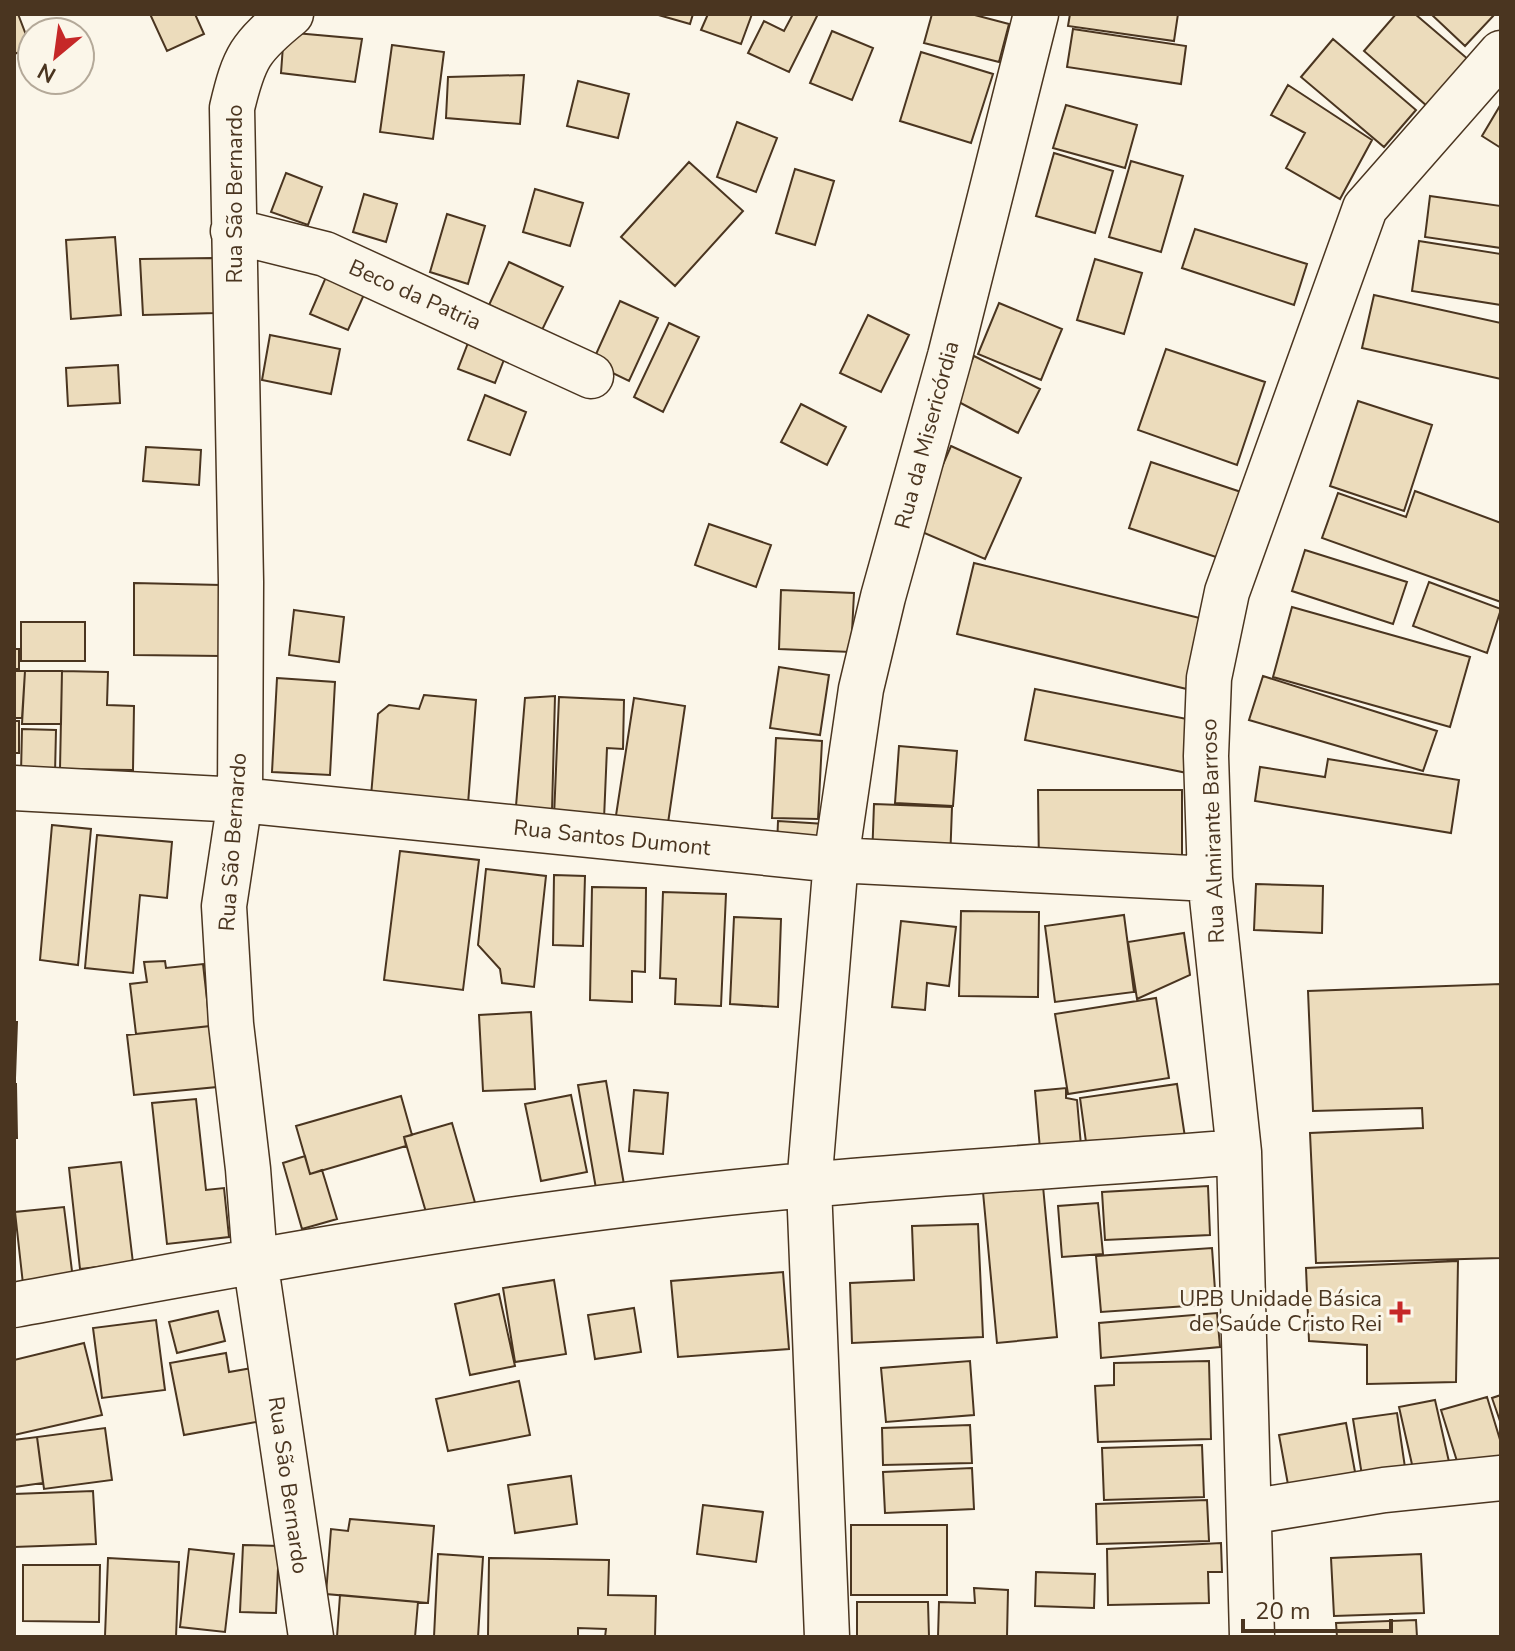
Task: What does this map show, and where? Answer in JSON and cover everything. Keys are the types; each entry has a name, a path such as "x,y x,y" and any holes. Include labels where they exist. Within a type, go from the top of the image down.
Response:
{"street":[{"name":"Rua São Bernardo","path":"291,14 261,38 241,69 232,108 241,582 240,800 224,906 231,1024 255,1260 311,1637"},
{"name":"Rua da Misericórdia","path":"836,860 861,689 883,597 950,356 1036,14"},
{"name":"Rua Almirante Barroso","path":"1252,1637 1239,1152 1210,879 1206,756 1209,678 1227,592 1365,208 1501,53"},
{"name":"Beco da Patria","path":"233,231 325,254 591,376"},
{"name":"Rua Santos Dumont","path":"14,788 240,800 836,860 1210,879"},
{"path":"827,1637 809,1186 836,860"},
{"path":"14,1305 255,1260 641,1202 1239,1152"},
{"path":"1249,1512 1384,1490 1501,1478"}],"building":[{"path":"14,14 18,14 16,53"},
{"path":"150,14 195,14 204,34 167,51"},
{"path":"655,14 693,14 690,24"},
{"path":"708,14 752,14 741,44 701,30"},
{"path":"793,14 818,14 789,72 748,53 764,21 784,31"},
{"path":"932,14 971,14 1009,24 999,62 924,43"},
{"path":"1070,14 1178,14 1174,41 1068,26"},
{"path":"1396,14 1415,14 1476,66 1435,113 1364,51"},
{"path":"1431,14 1495,14 1465,46"},
{"path":"1073,29 1186,46 1181,84 1067,67"},
{"path":"832,31 873,48 852,100 810,83"},
{"path":"284,32 362,39 355,82 281,73"},
{"path":"1333,39 1416,110 1384,147 1301,77"},
{"path":"392,45 444,52 433,139 380,132"},
{"path":"921,52 993,74 971,143 900,121"},
{"path":"524,75 520,124 446,118 448,77"},
{"path":"578,81 629,94 618,138 567,126"},
{"path":"1288,85 1372,140 1340,199 1286,168 1305,133 1271,115"},
{"path":"1501,104 1501,148 1482,136"},
{"path":"1066,105 1137,125 1125,168 1053,148"},
{"path":"737,122 777,138 756,192 717,177"},
{"path":"1054,153 1113,171 1095,233 1036,216"},
{"path":"1131,161 1183,176 1161,252 1109,237"},
{"path":"689,162 743,211 675,286 621,237"},
{"path":"795,169 834,181 815,245 776,233"},
{"path":"286,173 322,187 308,225 271,212"},
{"path":"535,189 583,203 570,246 523,232"},
{"path":"364,194 397,204 386,242 353,232"},
{"path":"1430,196 1501,206 1501,248 1425,237"},
{"path":"447,214 485,226 468,284 430,272"},
{"path":"1195,229 1307,264 1294,305 1182,268"},
{"path":"115,237 121,315 71,319 66,240"},
{"path":"1419,241 1501,254 1501,305 1412,291"},
{"path":"213,258 216,313 143,315 140,259"},
{"path":"1095,259 1142,273 1124,334 1077,320"},
{"path":"509,262 563,287 542,330 489,305"},
{"path":"329,270 367,288 348,330 310,314"},
{"path":"1374,295 1501,323 1501,379 1362,348"},
{"path":"620,301 658,318 629,381 592,363"},
{"path":"999,303 1062,329 1041,380 978,354"},
{"path":"868,315 909,335 881,392 840,373"},
{"path":"669,323 699,337 663,412 634,397"},
{"path":"473,330 510,344 495,383 458,369"},
{"path":"270,335 340,349 331,394 262,380"},
{"path":"1166,349 1265,382 1237,465 1138,430"},
{"path":"974,356 1040,389 1018,433 953,399"},
{"path":"118,365 120,403 68,406 66,368"},
{"path":"485,395 526,412 510,455 468,440"},
{"path":"1358,401 1432,425 1404,511 1330,486"},
{"path":"801,404 846,427 827,465 781,442"},
{"path":"951,446 1021,478 985,559 915,529"},
{"path":"146,447 201,450 199,485 143,481"},
{"path":"1151,462 1250,495 1228,561 1129,528"},
{"path":"1415,491 1501,523 1501,602 1322,538 1338,493 1406,517"},
{"path":"709,524 771,545 756,587 695,565"},
{"path":"1305,550 1407,582 1393,624 1292,591"},
{"path":"974,563 1212,621 1195,691 957,634"},
{"path":"1429,582 1501,609 1487,653 1413,626"},
{"path":"134,583 221,585 221,656 134,655"},
{"path":"781,590 854,593 851,652 779,649"},
{"path":"1292,607 1470,657 1450,727 1273,677"},
{"path":"294,610 344,617 339,662 289,655"},
{"path":"21,622 85,622 85,661 21,661"},
{"path":"14,649 19,649 19,669 14,669"},
{"path":"779,667 829,675 820,735 770,728"},
{"path":"14,671 25,671 22,718 14,718"},
{"path":"25,671 62,671 61,724 22,724"},
{"path":"62,671 108,672 107,705 134,706 133,770 60,769"},
{"path":"1263,676 1437,731 1423,771 1249,720"},
{"path":"277,678 335,682 330,775 272,772"},
{"path":"1035,689 1197,721 1187,773 1025,740"},
{"path":"424,695 476,700 468,804 371,796 378,714 389,705 419,709"},
{"path":"555,696 552,811 516,806 525,698"},
{"path":"559,697 624,700 623,749 607,748 604,819 554,817"},
{"path":"634,698 685,706 667,830 615,822"},
{"path":"14,721 19,721 19,753 14,753"},
{"path":"22,729 56,730 55,774 21,773"},
{"path":"776,738 822,741 818,819 772,818"},
{"path":"899,746 957,751 953,806 895,803"},
{"path":"1328,759 1459,780 1451,833 1255,801 1260,767 1325,777"},
{"path":"1038,790 1182,790 1182,868 1039,869"},
{"path":"874,804 952,807 950,862 872,859"},
{"path":"778,821 825,824 823,851 777,848"},
{"path":"52,825 91,829 78,965 40,960"},
{"path":"97,835 172,842 167,898 140,895 133,973 85,968"},
{"path":"400,851 479,860 463,990 384,980"},
{"path":"486,869 546,876 534,987 502,983 500,969 478,945"},
{"path":"554,875 585,876 583,946 553,945"},
{"path":"1256,884 1323,886 1322,933 1254,930"},
{"path":"592,887 646,888 645,972 632,971 632,1002 590,1000"},
{"path":"663,892 726,894 721,1006 675,1004 676,979 660,978"},
{"path":"961,911 1039,912 1038,997 959,996"},
{"path":"1124,915 1134,992 1055,1002 1045,926"},
{"path":"734,917 781,919 778,1007 730,1004"},
{"path":"901,921 956,927 949,986 927,983 925,1010 892,1007"},
{"path":"1184,933 1190,975 1137,999 1128,942"},
{"path":"165,961 166,968 203,964 210,1026 136,1034 130,984 147,982 144,962"},
{"path":"1501,984 1501,1258 1316,1263 1310,1133 1423,1128 1422,1108 1313,1111 1308,991"},
{"path":"1156,998 1169,1078 1068,1094 1055,1014"},
{"path":"531,1012 535,1089 483,1091 479,1015"},
{"path":"14,1022 17,1022 15,1078 14,1078"},
{"path":"210,1026 217,1087 134,1095 127,1035"},
{"path":"606,1081 626,1196 598,1200 578,1085"},
{"path":"16,1084 17,1138 14,1138"},
{"path":"1177,1084 1186,1144 1088,1157 1080,1098"},
{"path":"1066,1088 1066,1098 1077,1100 1082,1157 1041,1161 1035,1091"},
{"path":"634,1090 668,1093 663,1154 629,1151"},
{"path":"571,1095 587,1172 541,1181 525,1104"},
{"path":"401,1096 412,1135 404,1137 406,1146 310,1174 296,1126"},
{"path":"196,1099 206,1190 224,1188 229,1237 167,1244 152,1103"},
{"path":"452,1123 476,1206 428,1219 404,1137"},
{"path":"305,1156 310,1174 322,1170 337,1219 302,1229 283,1163"},
{"path":"121,1162 133,1263 80,1269 69,1168"},
{"path":"1043,1186 1057,1337 997,1343 983,1192"},
{"path":"1208,1186 1210,1235 1105,1240 1102,1192"},
{"path":"1098,1203 1103,1254 1062,1257 1058,1206"},
{"path":"64,1207 73,1279 23,1284 15,1212"},
{"path":"978,1224 983,1337 852,1343 850,1283 914,1280 912,1226"},
{"path":"1212,1248 1216,1304 1101,1312 1096,1256"},
{"path":"1458,1261 1456,1382 1367,1384 1367,1345 1309,1341 1306,1268"},
{"path":"783,1272 789,1349 678,1357 671,1281"},
{"path":"554,1280 566,1354 515,1362 503,1288"},
{"path":"499,1294 515,1366 470,1375 455,1304"},
{"path":"634,1308 641,1352 595,1359 588,1315"},
{"path":"218,1311 225,1341 177,1353 169,1322"},
{"path":"1217,1313 1220,1347 1101,1358 1099,1323"},
{"path":"156,1320 165,1390 102,1398 93,1328"},
{"path":"84,1343 102,1415 14,1435 14,1360"},
{"path":"226,1353 229,1372 252,1368 262,1421 184,1435 170,1363"},
{"path":"970,1361 974,1415 886,1422 881,1368"},
{"path":"1209,1361 1211,1439 1098,1442 1095,1386 1114,1385 1114,1363"},
{"path":"519,1381 530,1435 448,1451 436,1399"},
{"path":"1501,1395 1501,1424 1492,1398"},
{"path":"1487,1397 1501,1443 1501,1463 1461,1474 1441,1410"},
{"path":"1435,1400 1452,1475 1416,1482 1399,1407"},
{"path":"1397,1413 1407,1481 1364,1488 1353,1419"},
{"path":"1346,1423 1358,1488 1291,1501 1279,1435"},
{"path":"970,1425 972,1463 883,1465 882,1428"},
{"path":"105,1428 112,1480 44,1489 37,1437"},
{"path":"37,1437 43,1483 14,1487 14,1440"},
{"path":"1202,1445 1204,1497 1104,1500 1102,1448"},
{"path":"972,1468 974,1509 885,1513 883,1472"},
{"path":"571,1476 577,1524 515,1533 508,1485"},
{"path":"93,1491 96,1544 14,1547 14,1494"},
{"path":"1207,1500 1209,1541 1097,1544 1096,1504"},
{"path":"703,1505 763,1512 756,1562 697,1554"},
{"path":"350,1519 434,1526 428,1603 326,1594 331,1529 348,1531"},
{"path":"851,1525 947,1525 947,1595 851,1595"},
{"path":"1221,1543 1222,1572 1208,1572 1209,1603 1108,1605 1107,1549"},
{"path":"243,1545 279,1546 276,1613 240,1612"},
{"path":"189,1549 234,1554 225,1632 180,1627"},
{"path":"438,1554 483,1557 478,1637 434,1637"},
{"path":"1421,1554 1424,1613 1334,1616 1331,1558"},
{"path":"108,1558 179,1562 176,1637 105,1636"},
{"path":"489,1558 609,1560 608,1595 656,1596 655,1637 605,1637 606,1629 578,1628 578,1637 488,1637"},
{"path":"23,1565 100,1565 99,1622 23,1621"},
{"path":"1036,1572 1095,1574 1094,1608 1035,1606"},
{"path":"974,1588 1008,1590 1007,1637 938,1637 939,1602 975,1603"},
{"path":"340,1595 418,1602 415,1637 337,1637"},
{"path":"857,1602 928,1602 929,1637 857,1637"},
{"path":"1416,1620 1417,1637 1337,1637 1336,1623"}],"place":[{"name":"UPB Unidade Básica de Saúde Cristo Rei","path":"1400,1312"}]}
